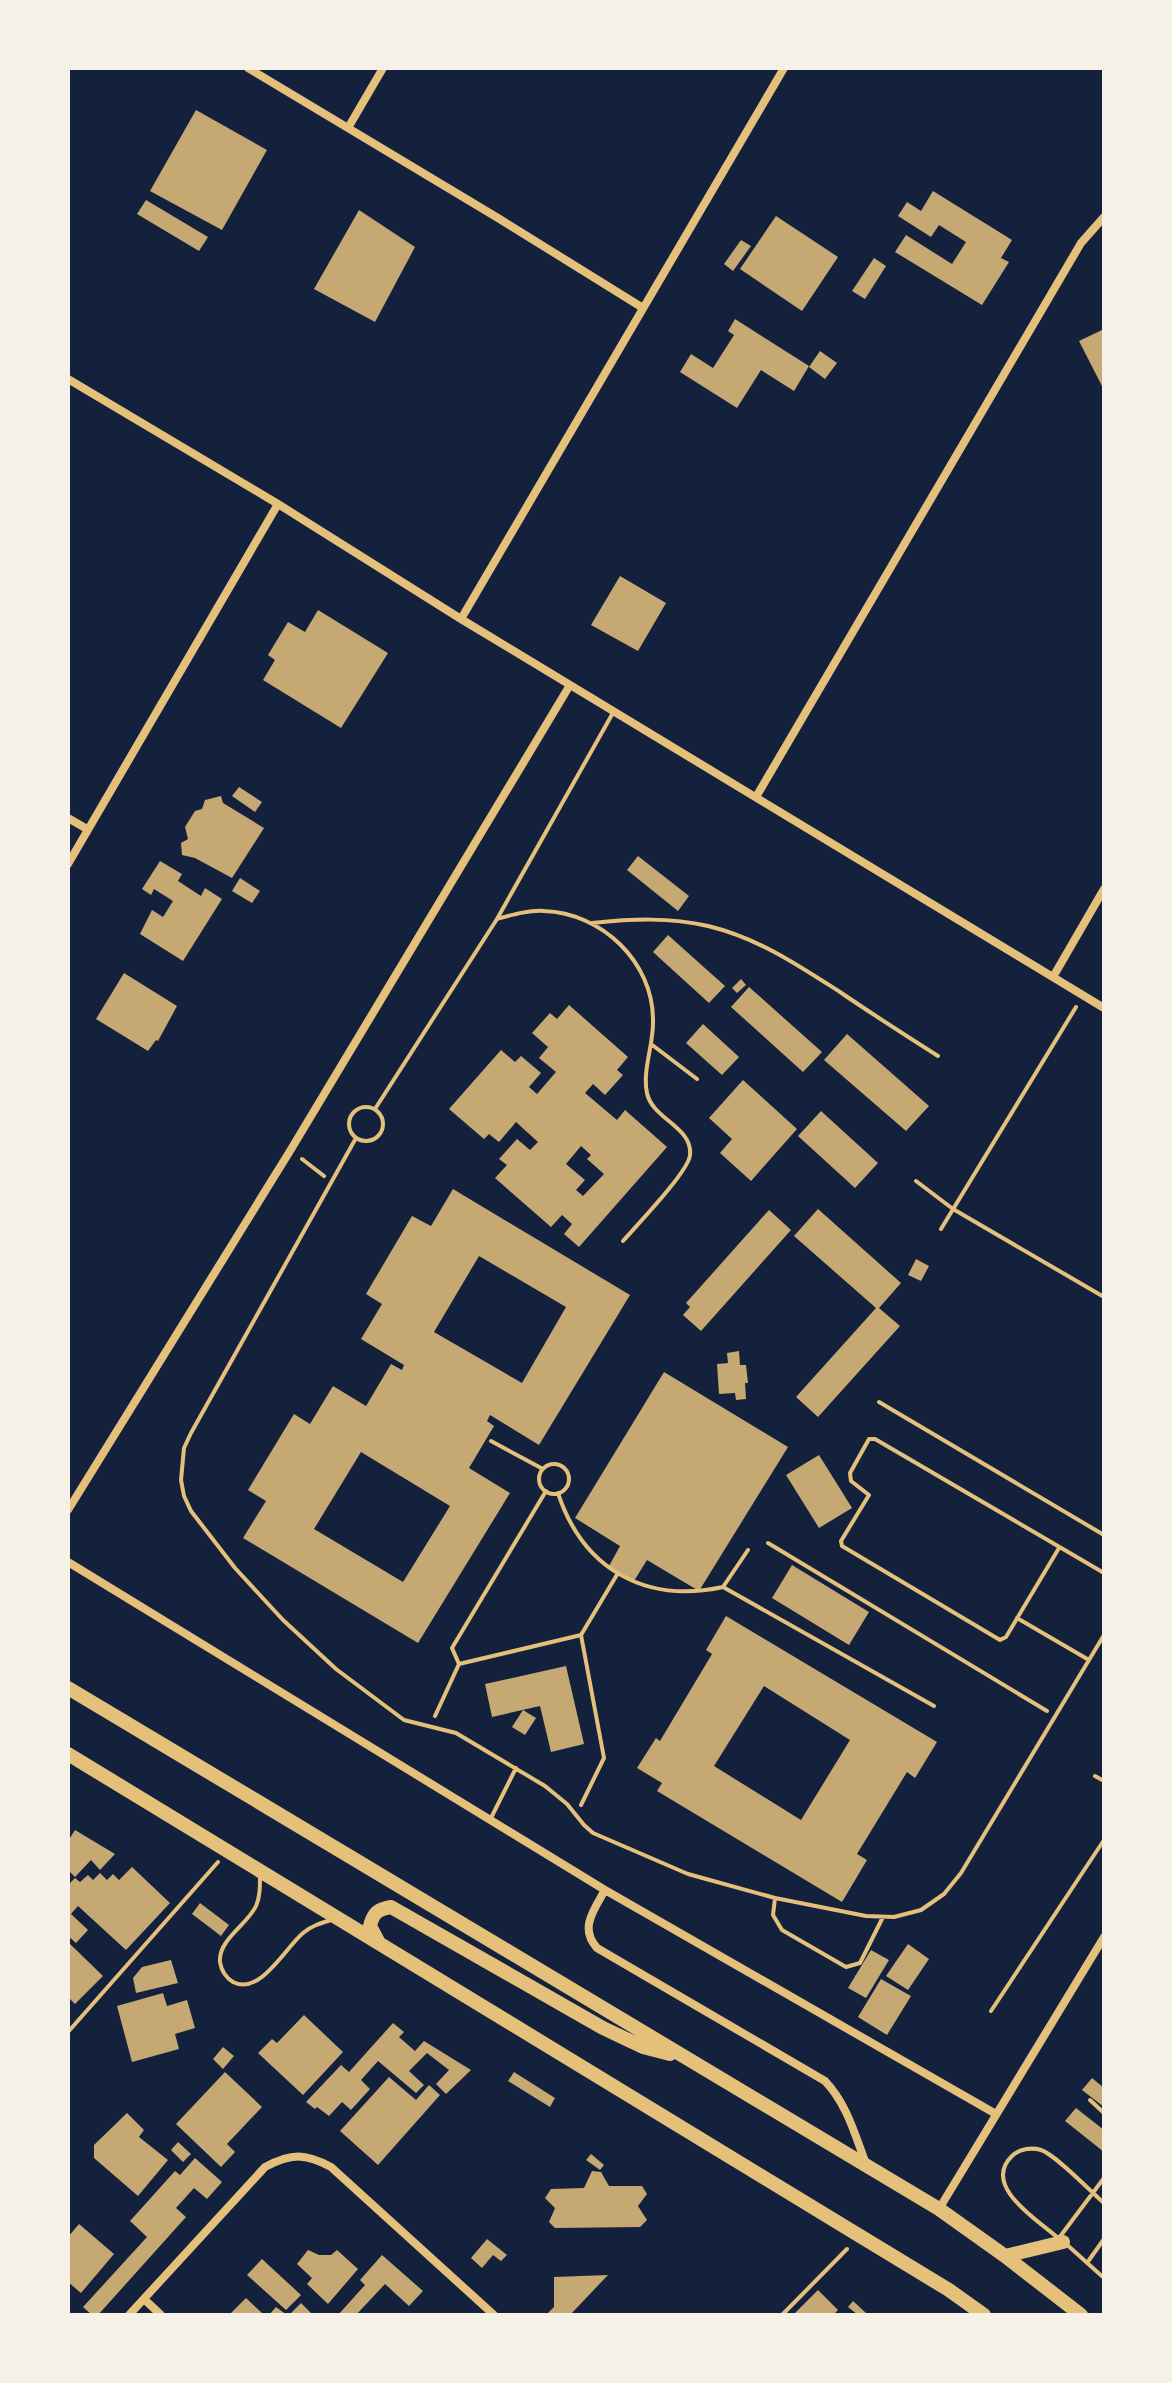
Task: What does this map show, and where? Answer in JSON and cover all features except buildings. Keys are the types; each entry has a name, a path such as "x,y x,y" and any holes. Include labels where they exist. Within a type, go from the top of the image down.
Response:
{"main road":[{"path":"68,1688 939,2209 1081,2315"},
{"path":"68,1754 949,2290 984,2315"},
{"path":"380,1945 370,1926 373,1916 380,1909 391,1907 623,2038 643,2047 686,2057"},
{"path":"1005,2256 1061,2240"}],"street":[{"path":"248,68 643,308"},
{"path":"348,128 383,68"},
{"path":"461,619 784,68"},
{"path":"756,797 1081,243 1104,217"},
{"path":"68,379 1104,1008"},
{"path":"68,864 278,504"},
{"path":"68,1510 290,1151 570,685"},
{"path":"68,818 87,829"},
{"path":"1053,977 1104,889"},
{"path":"68,1562 605,1890 996,2114"},
{"path":"605,1890 587,1929 597,1948 825,2081 844,2106 867,2165"},
{"path":"939,2209 1104,1937"},
{"path":"129,2315 265,2167 280,2158 298,2155 315,2158 331,2167 494,2315"},
{"path":"144,2299 161,2315"}],"lane":[{"path":"375,1109 497,919 614,711"},
{"path":"497,919 520,912 568,914 612,935 642,973 654,1020 646,1081 649,1100 653,1109 685,1136 691,1151 686,1167 623,1241"},
{"path":"591,923 630,919 669,920 708,926 745,938 781,954 938,1056"},
{"path":"651,1044 697,1079"},
{"path":"362,1107 375,1109 383,1120 380,1133 369,1140 356,1138 349,1127 351,1115 362,1107"},
{"path":"356,1138 191,1433 184,1448 181,1480 191,1511 235,1568 283,1620 336,1669 404,1720 456,1733 556,1794 593,1833 688,1874 824,1909 894,1917 921,1910 944,1894 961,1873 1104,1635"},
{"path":"1059,1548 1006,1637 1000,1640 842,1546 841,1541 869,1495 851,1481 852,1466 869,1439 875,1439 1104,1573"},
{"path":"1017,1618 1089,1660"},
{"path":"489,1820 516,1768"},
{"path":"1095,1776 1104,1781"},
{"path":"260,1870 257,1905 220,1955 220,1966 226,1977 235,1983 247,1985 258,1982 305,1931 340,1918"},
{"path":"775,1898 773,1915 782,1930 846,1967 860,1963 883,1917"},
{"path":"1090,2100 1104,2113"},
{"path":"1104,2203 1043,2150 1028,2148 1014,2154 1005,2165 1003,2180 1008,2194 1104,2278"},
{"path":"1061,2240 1104,2178"},
{"path":"1087,2263 1104,2239"}],"path":[{"path":"941,1229 1083,995"},
{"path":"916,1181 953,1209 1104,1297"},
{"path":"879,1402 1104,1535"},
{"path":"491,1441 543,1469 556,1464 567,1471 568,1485 558,1493 546,1491 540,1481 543,1469"},
{"path":"431,1726 459,1664 452,1648 546,1491"},
{"path":"558,1493 563,1510 580,1540 591,1553 618,1573 634,1582 669,1591 687,1593 723,1587 934,1706"},
{"path":"768,1543 1056,1717"},
{"path":"723,1587 748,1550"},
{"path":"576,1816 604,1758 581,1635 618,1573"},
{"path":"459,1664 581,1635"},
{"path":"991,2011 1104,1840"},
{"path":"68,2032 227,1851"},
{"path":"782,2315 860,2236"}]}
